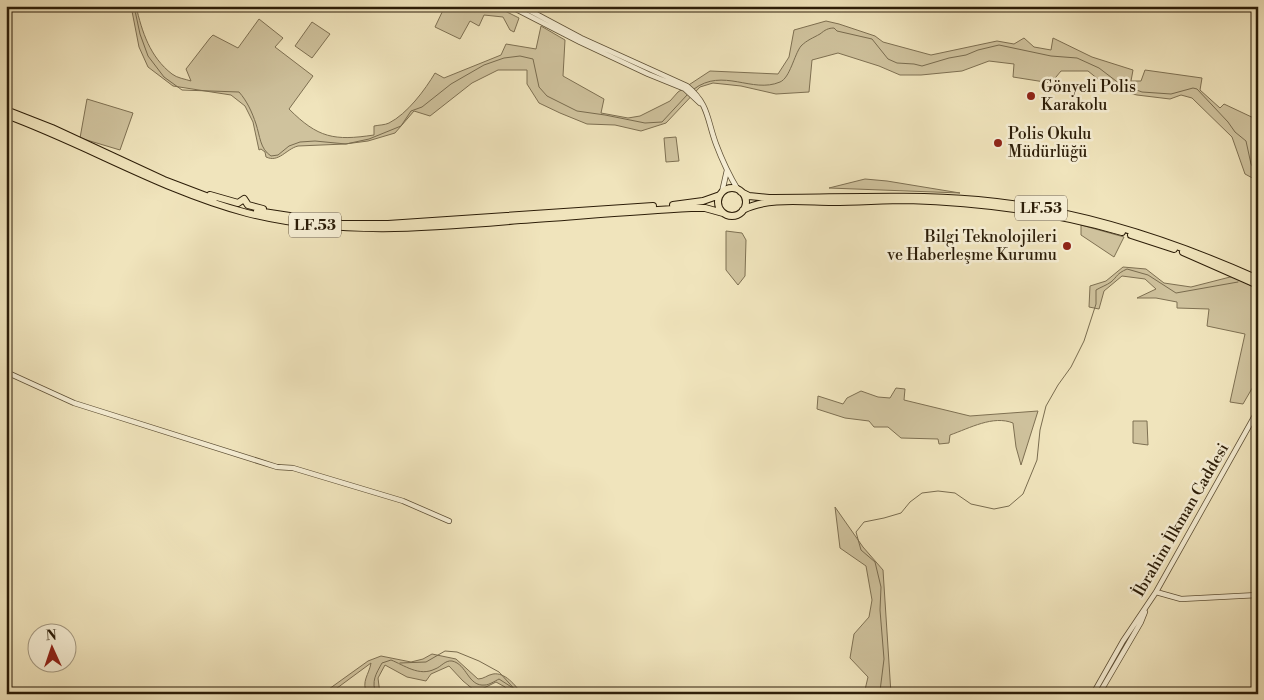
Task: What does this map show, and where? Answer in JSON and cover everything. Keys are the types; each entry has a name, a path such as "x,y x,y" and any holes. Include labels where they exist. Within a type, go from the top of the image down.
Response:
{"highway":[{"name":"LF.53","path":"6,110 52,128 164,180 232,202 238,203 244,199 248,205 342,224 435,222 661,206 703,201 721,194 729,188 749,196 763,198 905,196 951,198 1002,202 1045,209 1106,223 1158,238 1199,253 1258,279"},
{"name":"LF.53","path":"6,115 41,128 145,176 201,199 249,213 311,225 349,228 404,228 690,208 705,208 735,216 742,210 766,203 907,200 965,203 1018,209 1080,221 1129,234 1199,258 1258,285"},
{"path":"739,191 746,200 742,210"},
{"path":"721,194 718,206 723,213"}],"street":[{"path":"510,6 648,74 686,88"},
{"path":"521,6 582,38 686,88 696,96 705,107 715,141 727,170 739,191"},
{"path":"721,194 727,170"},
{"path":"6,372 74,403 277,467 293,468 402,501 449,520"},
{"name":"İbrahim İlkman Caddesi","path":"1093,694 1122,640 1156,592 1258,410"},
{"path":"1156,592 1181,599 1258,595"},
{"path":"1099,694 1141,622 1148,604"}],"shaded area":[{"path":"131,6 136,6 144,34 158,60 174,75 191,81 186,69 213,35 238,48 259,19 283,38 275,47 313,76 289,109 299,119 318,132 348,138 374,135 374,126 387,124 396,119 415,101 435,73 444,78 501,55 506,44 536,49 541,26 565,40 563,76 604,99 601,113 628,118 640,116 670,101 678,92 710,71 778,74 789,57 794,30 826,21 875,36 883,42 931,55 997,41 1014,44 1024,38 1034,47 1051,50 1053,38 1092,57 1133,70 1131,81 1141,81 1145,70 1202,78 1200,90 1220,108 1224,104 1258,120 1255,157 1258,159 1258,181 1245,174 1232,137 1192,98 1181,95 1170,99 1137,95 1109,88 1088,71 1061,71 1051,83 1013,77 1014,64 989,61 962,71 900,75 838,53 812,60 809,92 776,94 741,86 713,83 700,87 666,123 641,131 615,125 587,124 560,113 539,103 527,84 527,70 498,70 472,83 430,116 414,111 395,133 368,141 298,146 279,157 271,158 266,157 265,152 261,149 259,150 253,122 245,106 231,95 173,86 148,67 139,47"},
{"path":"445,6 495,6 519,18 514,32 510,30 503,17 484,15 479,26 470,21 460,39 435,27"},
{"path":"312,22 330,34 312,58 295,46"},
{"path":"87,99 133,113 120,150 80,138"},
{"path":"676,137 679,161 666,162 664,138"},
{"path":"865,179 887,181 960,193 829,188"},
{"path":"1081,225 1124,237 1114,257 1081,235"},
{"path":"726,231 742,233 746,240 745,276 738,285 726,270"},
{"path":"1123,267 1146,269 1164,283 1191,287 1234,276 1258,290 1258,378 1243,404 1230,402 1245,334 1207,326 1209,309 1177,308 1177,302 1156,298 1137,298 1156,289 1145,279 1122,276 1104,291 1099,309 1089,307 1090,286 1106,281"},
{"path":"896,388 905,389 904,400 970,416 1038,411 1021,465 1016,447 1013,423 990,421 982,423 950,435 949,443 939,444 938,439 901,438 888,427 874,427 869,421 845,418 817,409 818,396 843,404 847,398 861,391 878,397 890,398"},
{"path":"1133,421 1147,421 1148,445 1133,443"},
{"path":"835,507 863,547 883,570 891,694 864,694 868,677 850,658 854,634 869,617 872,600 866,566 840,548"},
{"path":"432,654 456,659 478,679 493,674 502,675 522,694 508,694 505,687 496,682 482,689 474,690 449,666 431,674 426,681 407,677 385,665 378,678 380,694 367,694 365,682 371,663 329,694 322,694 368,661 381,656 411,662"}],"waterway":[{"path":"134,6 140,34 148,56 164,77 182,90 239,92 251,111 262,146 271,156 278,155 289,146 300,142 315,141 346,144 369,139 401,126 411,111 422,107 451,84 484,65 504,58 520,56 533,59 539,87 547,96 577,111 645,123 662,122 687,95"},
{"path":"694,89 716,80 759,85 780,82 787,76 801,46 825,30 832,28 837,31 872,39 888,59 897,63 922,66 999,45 1051,56 1077,58 1099,68 1120,84 1142,92 1171,94 1193,88 1197,89 1235,132 1246,141 1251,164 1258,176"},
{"path":"878,694 884,659 880,610 881,587 875,562 861,550 856,532 864,522 901,513 910,502 922,493 938,491 955,493 971,504 994,509 1009,506 1023,494 1037,460 1040,430 1046,406 1071,367 1084,341 1096,304 1096,290 1111,282 1121,272 1127,269 1148,275 1176,293 1238,282"},
{"path":"400,663 426,662 445,651 457,652 499,672 519,694"},
{"path":"376,694 374,685 376,674 382,663 391,660 423,672 452,661 461,666 475,683 487,685 499,679 513,688 516,694"}],"place":[{"name":"Gönyeli Polis Karakolu","path":"1031,96"},
{"name":"Polis Okulu Müdürlüğü","path":"998,143"},
{"name":"Bilgi Teknolojileri ve Haberleşme Kurumu","path":"1067,246"}]}
